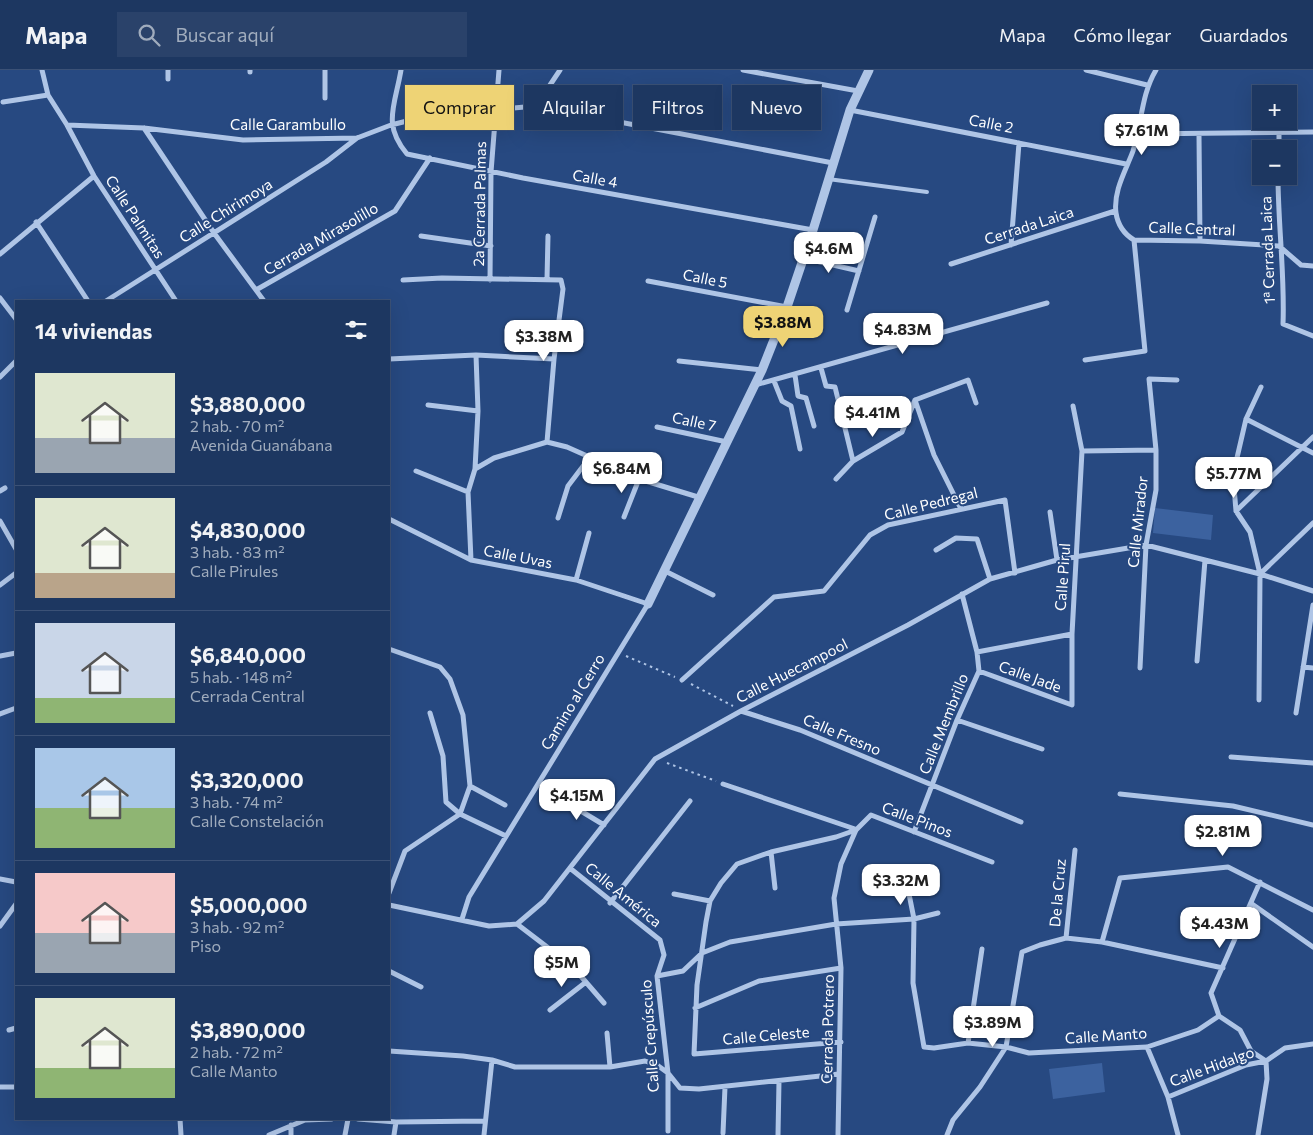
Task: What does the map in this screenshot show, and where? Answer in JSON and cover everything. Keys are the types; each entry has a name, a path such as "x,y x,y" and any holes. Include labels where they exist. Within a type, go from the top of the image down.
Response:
{"street":[{"name":"Calle Palmitas","path":"42,70 48,95 67,125 94,176 175,300"},
{"path":"168,70 168,79"},
{"path":"325,70 325,98"},
{"path":"391,124 401,70"},
{"name":"2a Cerrada Palmas","path":"498,85 499,70"},
{"path":"550,85 560,70"},
{"path":"743,70 858,91"},
{"path":"648,604 698,497 762,370 787,307 850,110 869,70"},
{"path":"1086,70 1146,85"},
{"path":"1085,360 1145,351 1134,240 1119,226 1116,211 1118,189 1126,164 1133,151 1146,85 1156,70"},
{"path":"3,102 48,95"},
{"name":"Calle 2","path":"850,110 1126,164"},
{"name":"Calle Garambullo","path":"67,125 144,128 243,140 357,138 391,124 405,122"},
{"name":"Calle Garambullo","path":"623,122 833,162"},
{"name":"Calle 4","path":"391,124 396,141 407,154 491,172 813,230"},
{"path":"144,128 214,233 263,300"},
{"name":"2a Cerrada Palmas","path":"490,280 491,172 494,130"},
{"path":"1137,134 1199,135 1313,132"},
{"path":"1279,134 1279,140"},
{"path":"1199,135 1200,241"},
{"name":"Calle Chirimoya","path":"108,300 326,162 357,138"},
{"path":"1010,245 1019,143"},
{"name":"Cerrada Mirasolillo","path":"256,290 395,211 430,158"},
{"path":"0,254 36,222 94,176"},
{"name":"1ª Cerrada Laica","path":"1278,185 1279,246 1284,298 1283,324 1313,336"},
{"name":"Cerrada Laica","path":"951,264 1116,211"},
{"path":"847,310 875,216"},
{"path":"36,222 87,300"},
{"path":"421,236 491,246"},
{"path":"547,279 548,236"},
{"name":"Calle Central","path":"1134,240 1200,241 1279,246"},
{"path":"1279,246 1301,265 1313,266"},
{"path":"803,258 859,271"},
{"path":"403,280 561,280 563,289 554,359 547,442"},
{"name":"Calle 5","path":"648,280 787,307"},
{"path":"0,298 15,318"},
{"path":"755,385 822,368 1047,303"},
{"path":"390,359 476,355 554,359"},
{"path":"471,560 468,492 475,469 478,412 476,355"},
{"path":"679,361 762,370"},
{"path":"0,377 15,362"},
{"path":"822,368 826,386 835,387 853,461"},
{"path":"794,375 798,396 806,398 814,426"},
{"name":"Calle Mirador","path":"1140,668 1146,545 1156,490 1156,450 1149,379 1177,380"},
{"path":"836,479 853,461 902,432 915,400 968,380 976,403"},
{"path":"774,381 782,401 791,406 800,449"},
{"path":"1259,700 1260,574 1250,532 1236,511 1233,475 1246,419 1261,387"},
{"path":"915,400 934,456 961,509"},
{"path":"428,406 478,412"},
{"name":"Calle Pirul","path":"1072,705 1072,634 1078,556 1082,451 1074,406"},
{"path":"1246,419 1313,453"},
{"name":"Calle 7","path":"657,427 727,442"},
{"path":"1236,511 1313,437"},
{"path":"475,469 494,458 547,442 590,457 639,479 698,497"},
{"path":"1082,451 1156,450"},
{"path":"558,518 568,486 590,457"},
{"path":"416,471 468,492"},
{"path":"624,517 639,479"},
{"name":"Calle Pedregal","path":"682,680 774,597 824,591 870,535 888,525 1006,500 1015,573"},
{"path":"1050,512 1056,560"},
{"name":"Calle Uvas","path":"390,520 471,560 576,580 648,604"},
{"path":"0,521 15,547"},
{"path":"1260,574 1313,523"},
{"path":"576,580 589,533"},
{"path":"936,550 956,538 977,539 990,580"},
{"path":"1146,545 1260,574 1313,590"},
{"name":"Calle Huecampool","path":"517,924 544,901 571,869 655,759 741,711 908,625 990,580 1056,560 1146,545"},
{"path":"1197,661 1206,560"},
{"path":"665,571 713,595"},
{"path":"0,585 15,574"},
{"name":"Calle Membrillo","path":"914,832 957,720 979,672 977,652 962,594"},
{"name":"Camino al Cerro","path":"462,919 469,897 648,604"},
{"path":"1296,713 1313,605"},
{"path":"977,652 1072,634"},
{"path":"390,649 440,667 450,679 464,715 470,786 460,814 405,851 390,890"},
{"path":"0,656 15,653"},
{"path":"1304,667 1313,668"},
{"name":"Calle Jade","path":"979,672 1072,705"},
{"path":"0,714 15,708"},
{"name":"Calle Fresno","path":"741,711 800,730 1021,822"},
{"path":"430,713 443,756 446,802 460,814 506,836"},
{"path":"957,720 1042,749"},
{"path":"1231,757 1313,763"},
{"path":"723,784 856,830"},
{"path":"470,786 505,805"},
{"path":"1120,794 1233,806 1313,825"},
{"path":"560,800 604,825"},
{"path":"610,903 690,801"},
{"name":"Calle Pinos","path":"856,830 872,815 992,862"},
{"path":"695,1008 710,901 737,864 771,852 836,838 856,830"},
{"name":"Cerrada Potrero","path":"838,1135 841,968 834,898 841,864 856,830"},
{"name":"De la Cruz","path":"1066,938 1075,850"},
{"path":"771,852 775,888"},
{"path":"1102,942 1120,878 1228,867 1313,910"},
{"name":"Calle América","path":"571,869 610,903 660,940"},
{"path":"0,879 15,882"},
{"path":"1258,1135 1267,1080 1266,1061 1252,1051 1240,1030 1219,1016 1211,993 1252,904 1260,882"},
{"path":"908,889 914,919"},
{"path":"674,894 710,901"},
{"path":"1252,904 1313,947"},
{"path":"0,926 15,905"},
{"path":"390,905 489,926 517,924 572,966 604,1003"},
{"path":"657,976 683,971 702,953 730,942 836,924 914,919 938,913"},
{"name":"Calle Manto","path":"914,919 913,983 924,1046 934,1048 968,1043 1006,1046 1029,1053 1147,1047 1198,1030 1219,1016"},
{"path":"947,1135 953,1120 980,1088 1006,1046 1022,952 1066,938 1102,942 1223,968"},
{"name":"Calle Crepúsculo","path":"660,940 664,955 657,976 668,1073 668,1131"},
{"path":"968,1043 982,949"},
{"path":"695,1008 759,981 841,968"},
{"path":"390,972 420,987"},
{"path":"550,1010 586,982"},
{"name":"Calle Celeste","path":"695,1008 694,1054 840,1042"},
{"path":"9,1030 15,1028"},
{"path":"607,1033 610,1067"},
{"name":"Calle Hidalgo","path":"1168,1098 1246,1065 1266,1061 1284,1048 1313,1044"},
{"path":"1147,1047 1168,1098 1178,1135"},
{"path":"390,1051 492,1060 515,1068 610,1067 645,1061 657,1065 668,1073 680,1088 725,1087 839,1074"},
{"path":"484,1135 492,1060"},
{"path":"778,1135 780,1081"},
{"path":"0,1087 15,1087"},
{"path":"723,1133 725,1087"},
{"path":"180,1120 181,1135"},
{"path":"268,1135 291,1124 305,1120"},
{"path":"345,1135 348,1120"},
{"path":"371,1120 396,1122 484,1121"},
{"path":"394,1135 396,1122"},
{"path":"291,1124 292,1135"}],"lane":[{"path":"828,179 927,192"}],"path":[{"path":"655,759 723,784"}],"shaded area":[{"path":"1155,508 1213,515 1211,540 1153,533"},
{"path":"1102,1063 1105,1092 1053,1099 1049,1069"}]}
